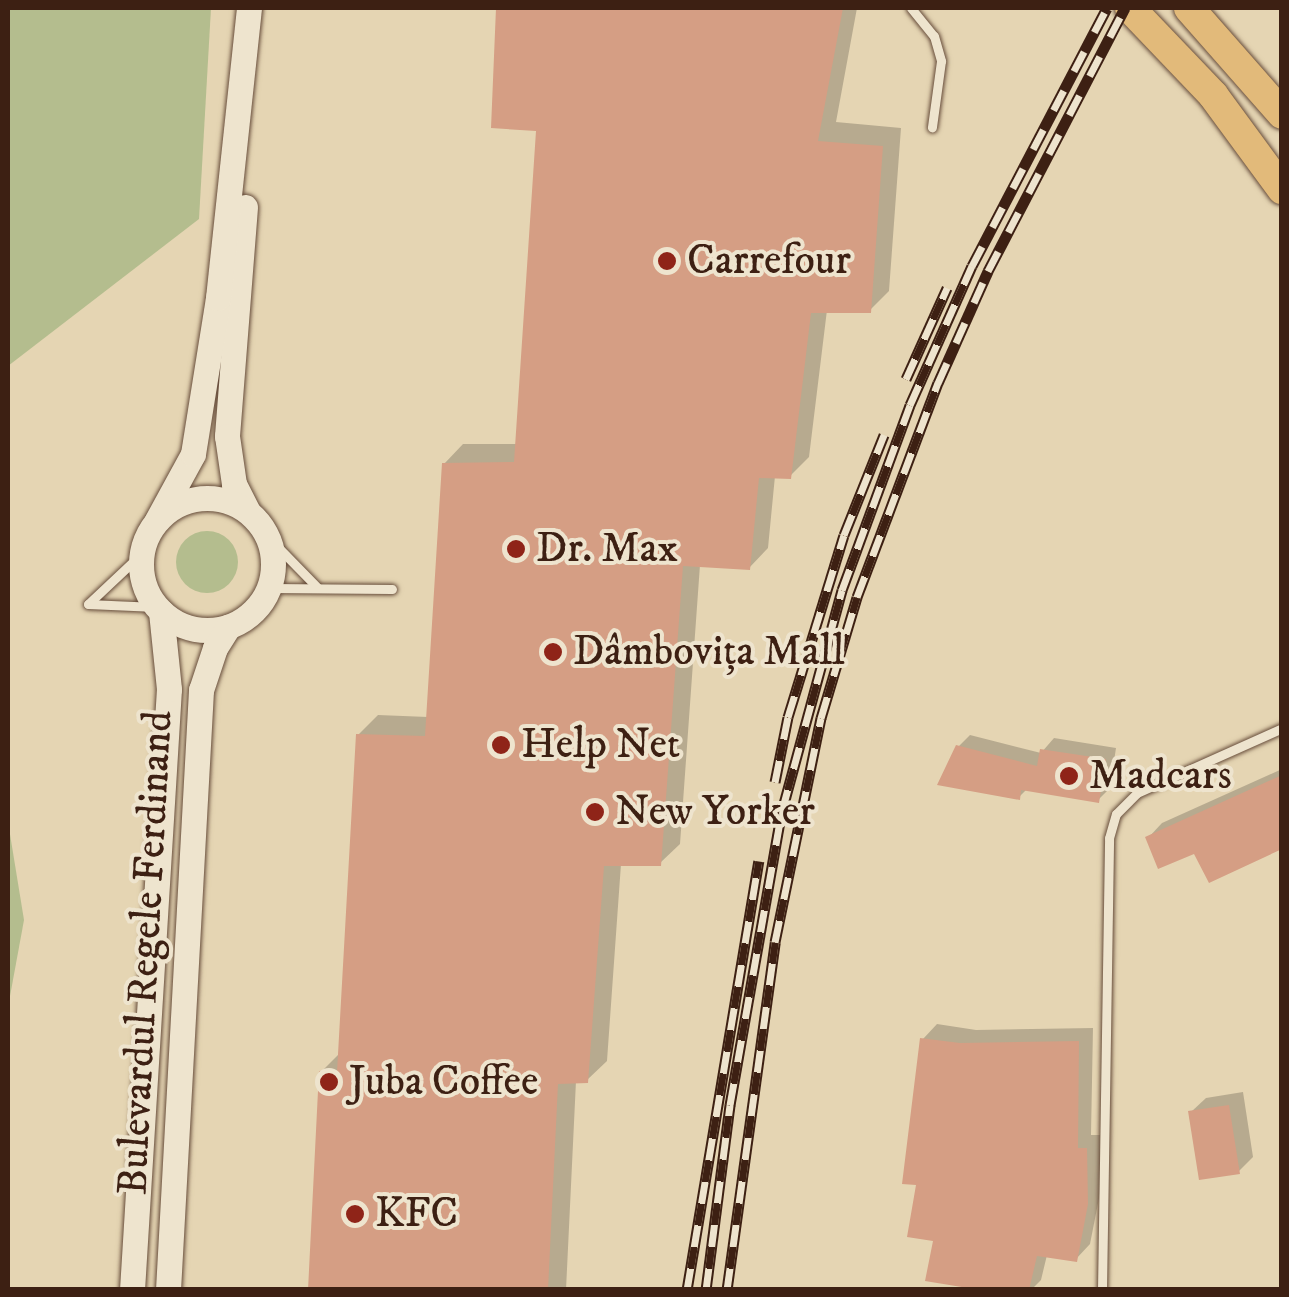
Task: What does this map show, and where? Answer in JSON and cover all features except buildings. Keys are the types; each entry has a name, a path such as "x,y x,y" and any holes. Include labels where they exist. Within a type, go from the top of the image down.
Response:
{"main road":[{"path":"228,627 188,628 159,609 142,575 141,554 193,454 218,298 249,8"},
{"path":"261,8 227,436 229,465 248,510 269,538 273,555 270,588"},
{"path":"1130,8 1213,95 1282,189"},
{"path":"1190,8 1282,114"},
{"path":"157,520 192,498 232,502 248,510"},
{"name":"Bulevardul Regele Ferdinand","path":"168,1290 201,690 228,627 246,618 270,588"},
{"name":"Bulevardul Regele Ferdinand","path":"132,1290 168,678 159,609"}],"lane":[{"path":"911,8 934,36 941,61 932,128"},
{"path":"269,538 316,587"},
{"path":"141,554 88,604 159,609"},
{"path":"270,588 392,589"},
{"path":"1102,1290 1109,838 1116,814 1138,793 1282,728"}],"green space":[{"path":"8,8 211,8 199,219 8,366"},
{"path":"207,531 229,540 238,562 229,584 207,593 185,584 176,562 185,540"},
{"path":"8,822 24,920 8,1007"}],"railway":[{"path":"706,1290 730,1105 782,811 842,590 910,405 972,266 1107,8"},
{"path":"727,1290 775,942 821,718 857,597 938,383 988,271 1125,8"},
{"path":"906,379 947,288"},
{"path":"775,782 788,717 844,535 884,435"},
{"path":"687,1290 759,861"}],"place":[{"name":"Carrefour","path":"667,261"},
{"name":"Dr. Max","path":"516,549"},
{"name":"Dâmbovița Mall","path":"553,652"},
{"name":"Help Net","path":"501,745"},
{"name":"Madcars","path":"1069,776"},
{"name":"New Yorker","path":"595,812"},
{"name":"Juba Coffee","path":"329,1082"},
{"name":"KFC","path":"355,1214"}]}
